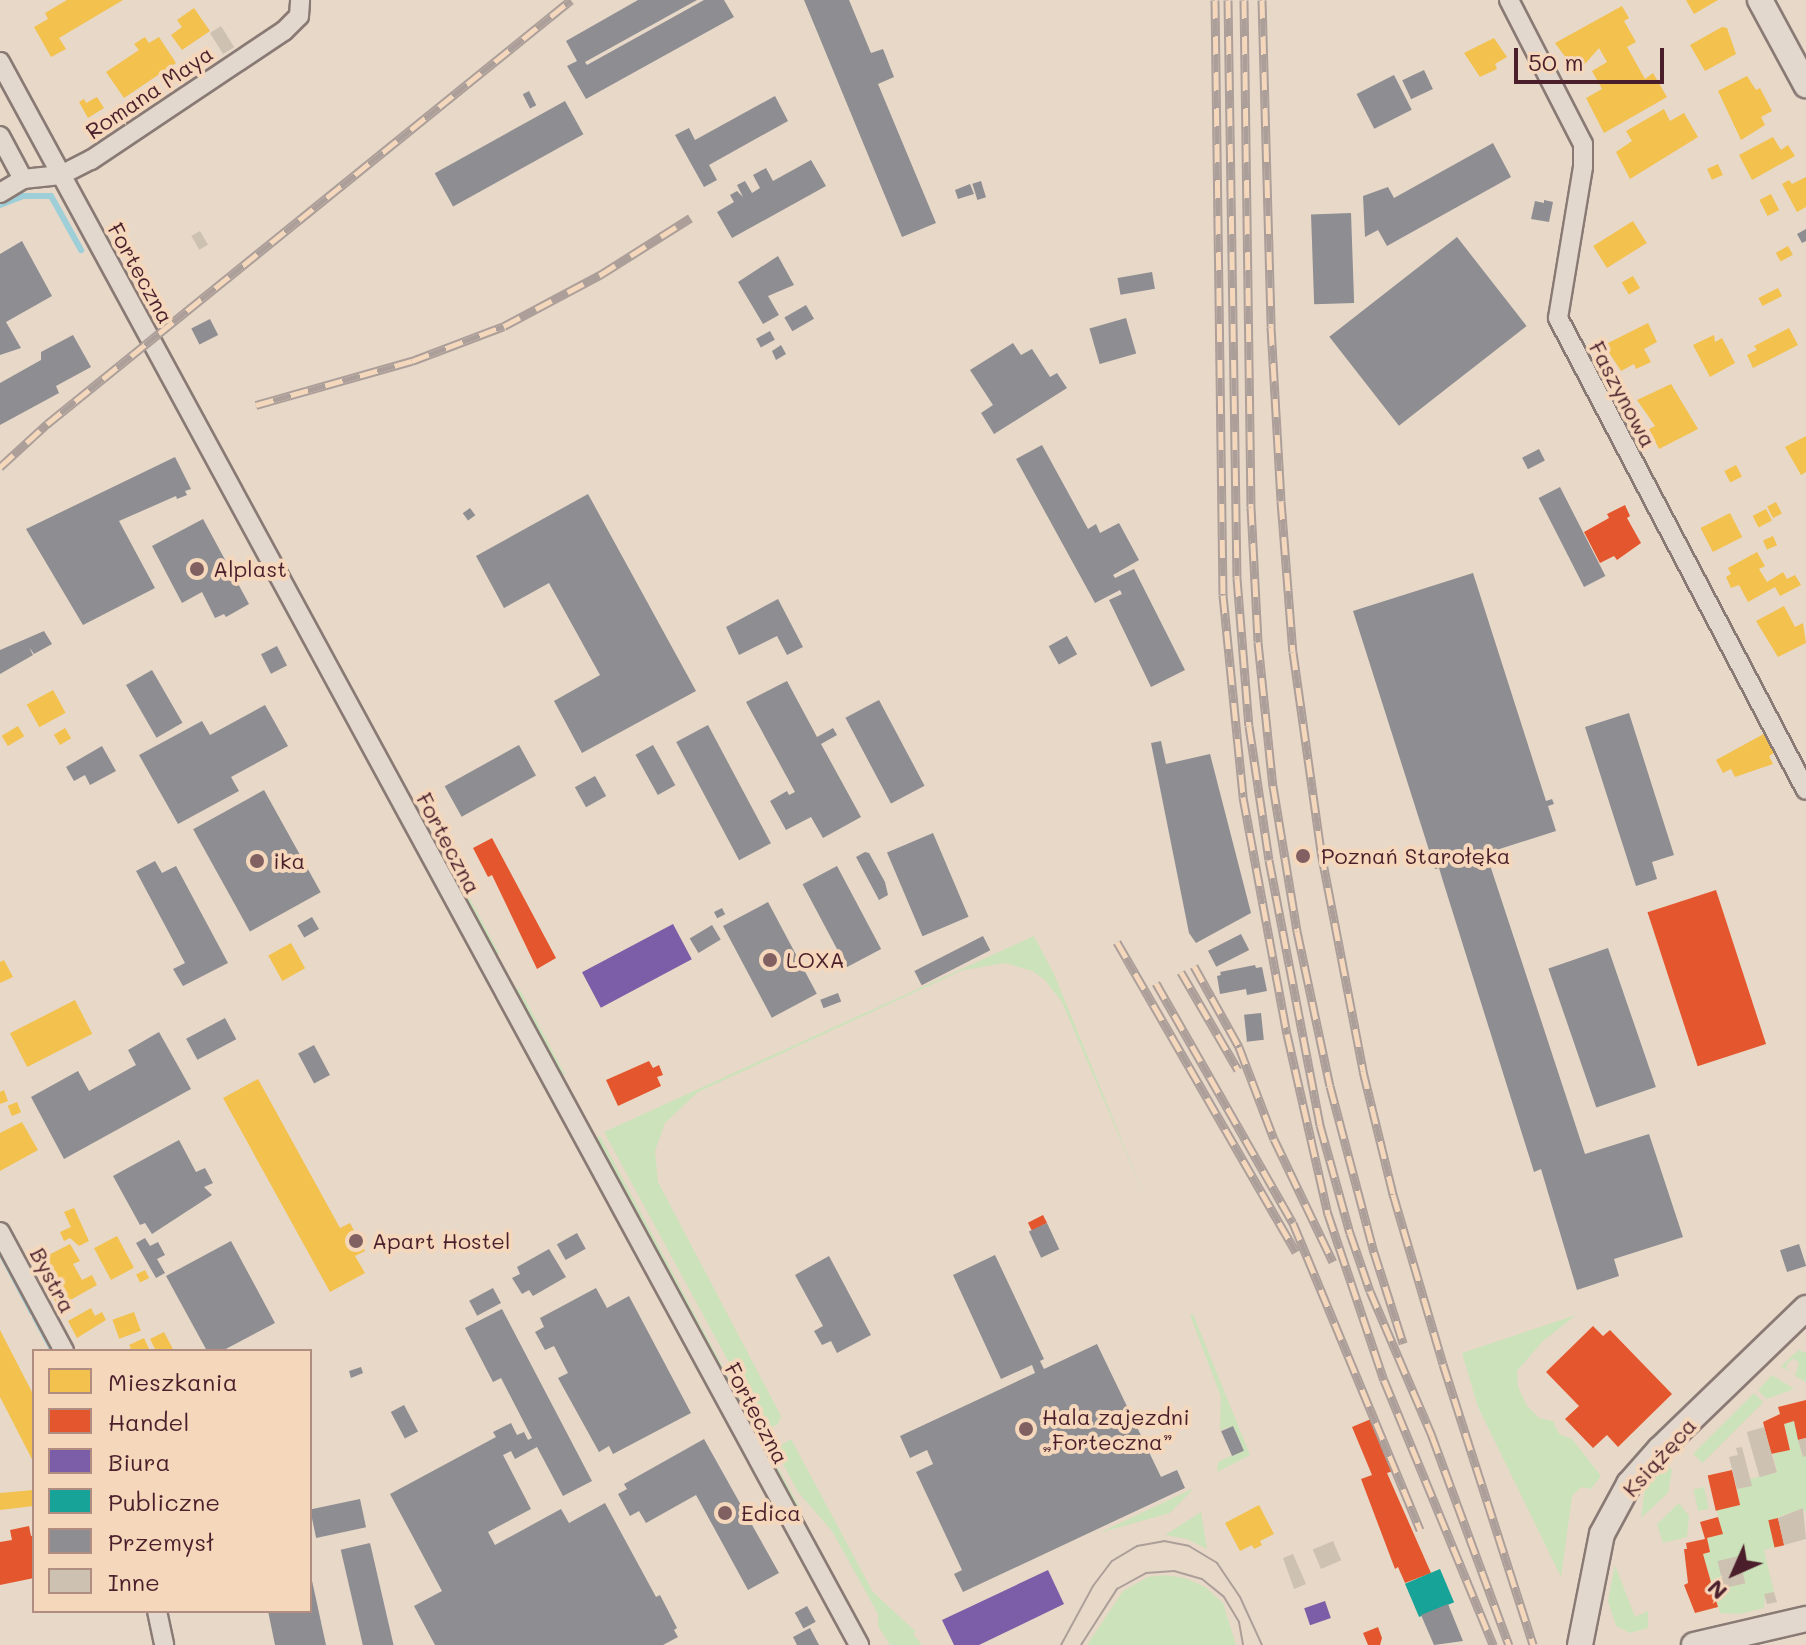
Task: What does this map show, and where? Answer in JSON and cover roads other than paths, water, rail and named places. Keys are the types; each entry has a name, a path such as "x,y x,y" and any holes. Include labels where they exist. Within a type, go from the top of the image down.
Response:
{"street":[{"name":"Romana Maya","path":"0,193 23,179 61,175 91,160 284,31 299,16 300,0"},
{"name":"Faszynowa","path":"1509,0 1583,144 1583,167 1558,318 1806,790"},
{"path":"1760,0 1806,85"},
{"name":"Forteczna","path":"0,62 859,1645"},
{"path":"0,136 23,179"},
{"name":"Bystra","path":"0,1232 63,1349"},
{"name":"Książęca","path":"1580,1645 1602,1534 1629,1484 1660,1449 1806,1308"},
{"path":"157,1613 164,1645"},
{"path":"1694,1645 1806,1619"}],"waterway":[{"path":"0,205 23,196 51,196 81,250"},
{"path":"0,1251 32,1312"},
{"path":"35,1317 52,1349"}],"tram line":[{"path":"1061,1645 1093,1586 1112,1561 1137,1546 1164,1541 1189,1546 1217,1563 1240,1597 1262,1645"},
{"path":"1081,1645 1117,1589 1146,1573 1174,1571 1202,1579 1224,1597 1239,1622 1243,1645"}],"railway":[{"path":"0,467 47,424 571,0"},
{"path":"1215,0 1223,595 1243,797 1287,1034 1328,1214 1384,1380 1493,1645"},
{"path":"1228,0 1237,578 1249,726 1269,860 1320,1125 1350,1233 1370,1291 1432,1436 1509,1645"},
{"path":"1244,0 1251,507 1258,642 1273,786 1297,931 1330,1086 1374,1252 1403,1343"},
{"path":"1262,0 1271,327 1281,501 1293,652 1321,852 1363,1071 1393,1194 1443,1364 1533,1645"},
{"path":"256,405 412,361 504,326 600,275 690,218"},
{"path":"1117,942 1296,1252"},
{"path":"1194,966 1239,1047 1274,1139 1333,1262"},
{"path":"1181,972 1238,1070"},
{"path":"1156,983 1293,1223 1420,1530"}],"place":[{"name":"Alplast","path":"197,569"},
{"name":"Poznań Starołęka","path":"1303,856"},
{"name":"ika","path":"257,861"},
{"name":"LOXA","path":"770,960"},
{"name":"Apart Hostel","path":"356,1241"},
{"name":"Hala zajezdni „Forteczna”","path":"1026,1429"},
{"name":"Edica","path":"725,1513"}]}
